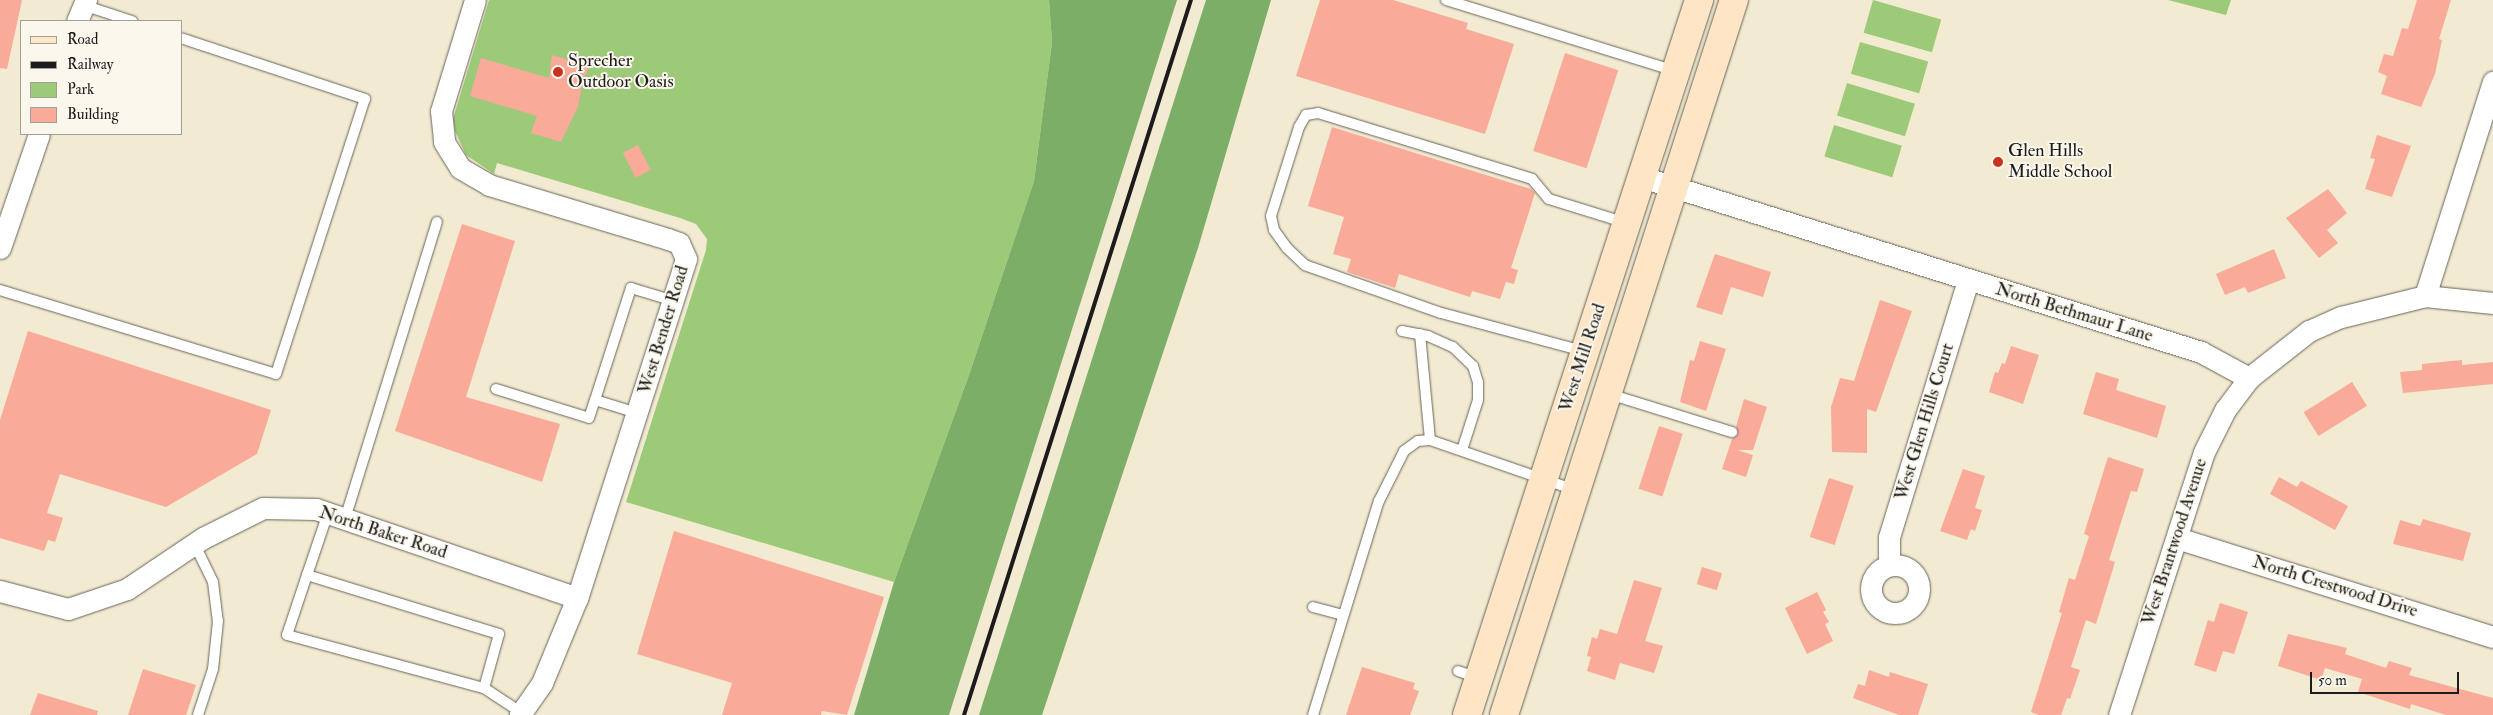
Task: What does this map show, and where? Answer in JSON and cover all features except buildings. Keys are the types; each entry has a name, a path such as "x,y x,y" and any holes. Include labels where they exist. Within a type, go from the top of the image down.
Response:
{"main road":[{"name":"West Mill Road","path":"1468,715 1469,675 1544,480 1699,0"},
{"name":"West Mill Road","path":"1504,715 1734,0"}],"street":[{"name":"West Bender Road","path":"475,0 441,111 444,142 451,156 472,177 489,185 679,243 686,259 675,302 577,598 542,683 521,714"},
{"path":"2424,296 2493,81"},
{"path":"0,248 39,135"},
{"name":"North Bethmaur Lane","path":"1642,177 2201,352 2249,378"},
{"name":"West Glen Hills Court","path":"1889,565 1889,537 1968,280"},
{"path":"2249,378 2309,331 2333,320 2424,296 2493,304"},
{"name":"West Brantwood Avenue","path":"2119,715 2204,452 2225,410 2249,378"},
{"name":"North Baker Road","path":"0,591 68,609 127,589 194,544 263,508 316,509 577,598"},
{"name":"North Crestwood Drive","path":"2177,538 2493,637"}],"lane":[{"path":"1446,0 1676,72"},
{"path":"82,9 128,20"},
{"path":"0,290 276,374 365,99 182,38"},
{"path":"1585,352 1441,314 1306,265 1287,248 1274,230 1271,216 1298,127 1306,115 1318,113 1532,179 1549,199 1627,223"},
{"path":"437,222 336,516 307,575 287,635 484,688 521,714"},
{"path":"496,389 590,418 631,288 675,302"},
{"path":"1402,331 1420,334 1453,347 1473,366 1478,382 1478,400 1462,450"},
{"path":"1420,334 1430,440"},
{"path":"1608,394 1732,432"},
{"path":"595,400 638,414"},
{"path":"1313,715 1378,501 1393,468 1404,452 1418,441 1430,440 1576,490"},
{"path":"194,544 213,582 218,621 213,669 198,715"},
{"path":"307,575 500,634 484,688"},
{"path":"1313,606 1344,615"}],"green space":[{"path":"489,0 1049,0 1052,42 1034,181 970,372 894,582 626,502 706,250 707,239 696,224 680,218 497,163 494,174 466,155 455,131 453,119"},
{"path":"1049,0 1177,0 949,715 854,715 894,582 970,372 1034,181 1052,42"},
{"path":"1206,0 1271,0 1198,248 1042,715 979,715"},
{"path":"1873,0 1941,20 1932,52 1864,33"},
{"path":"2168,0 2231,0 2226,15"},
{"path":"1860,42 1928,62 1919,93 1851,74"},
{"path":"1847,83 1915,104 1905,136 1837,116"},
{"path":"1834,125 1902,146 1892,177 1824,157"}],"railway":[{"path":"964,715 1191,0"}],"place":[{"name":"Sprecher Outdoor Oasis","path":"558,72"},
{"name":"Glen Hills Middle School","path":"1998,162"}]}
